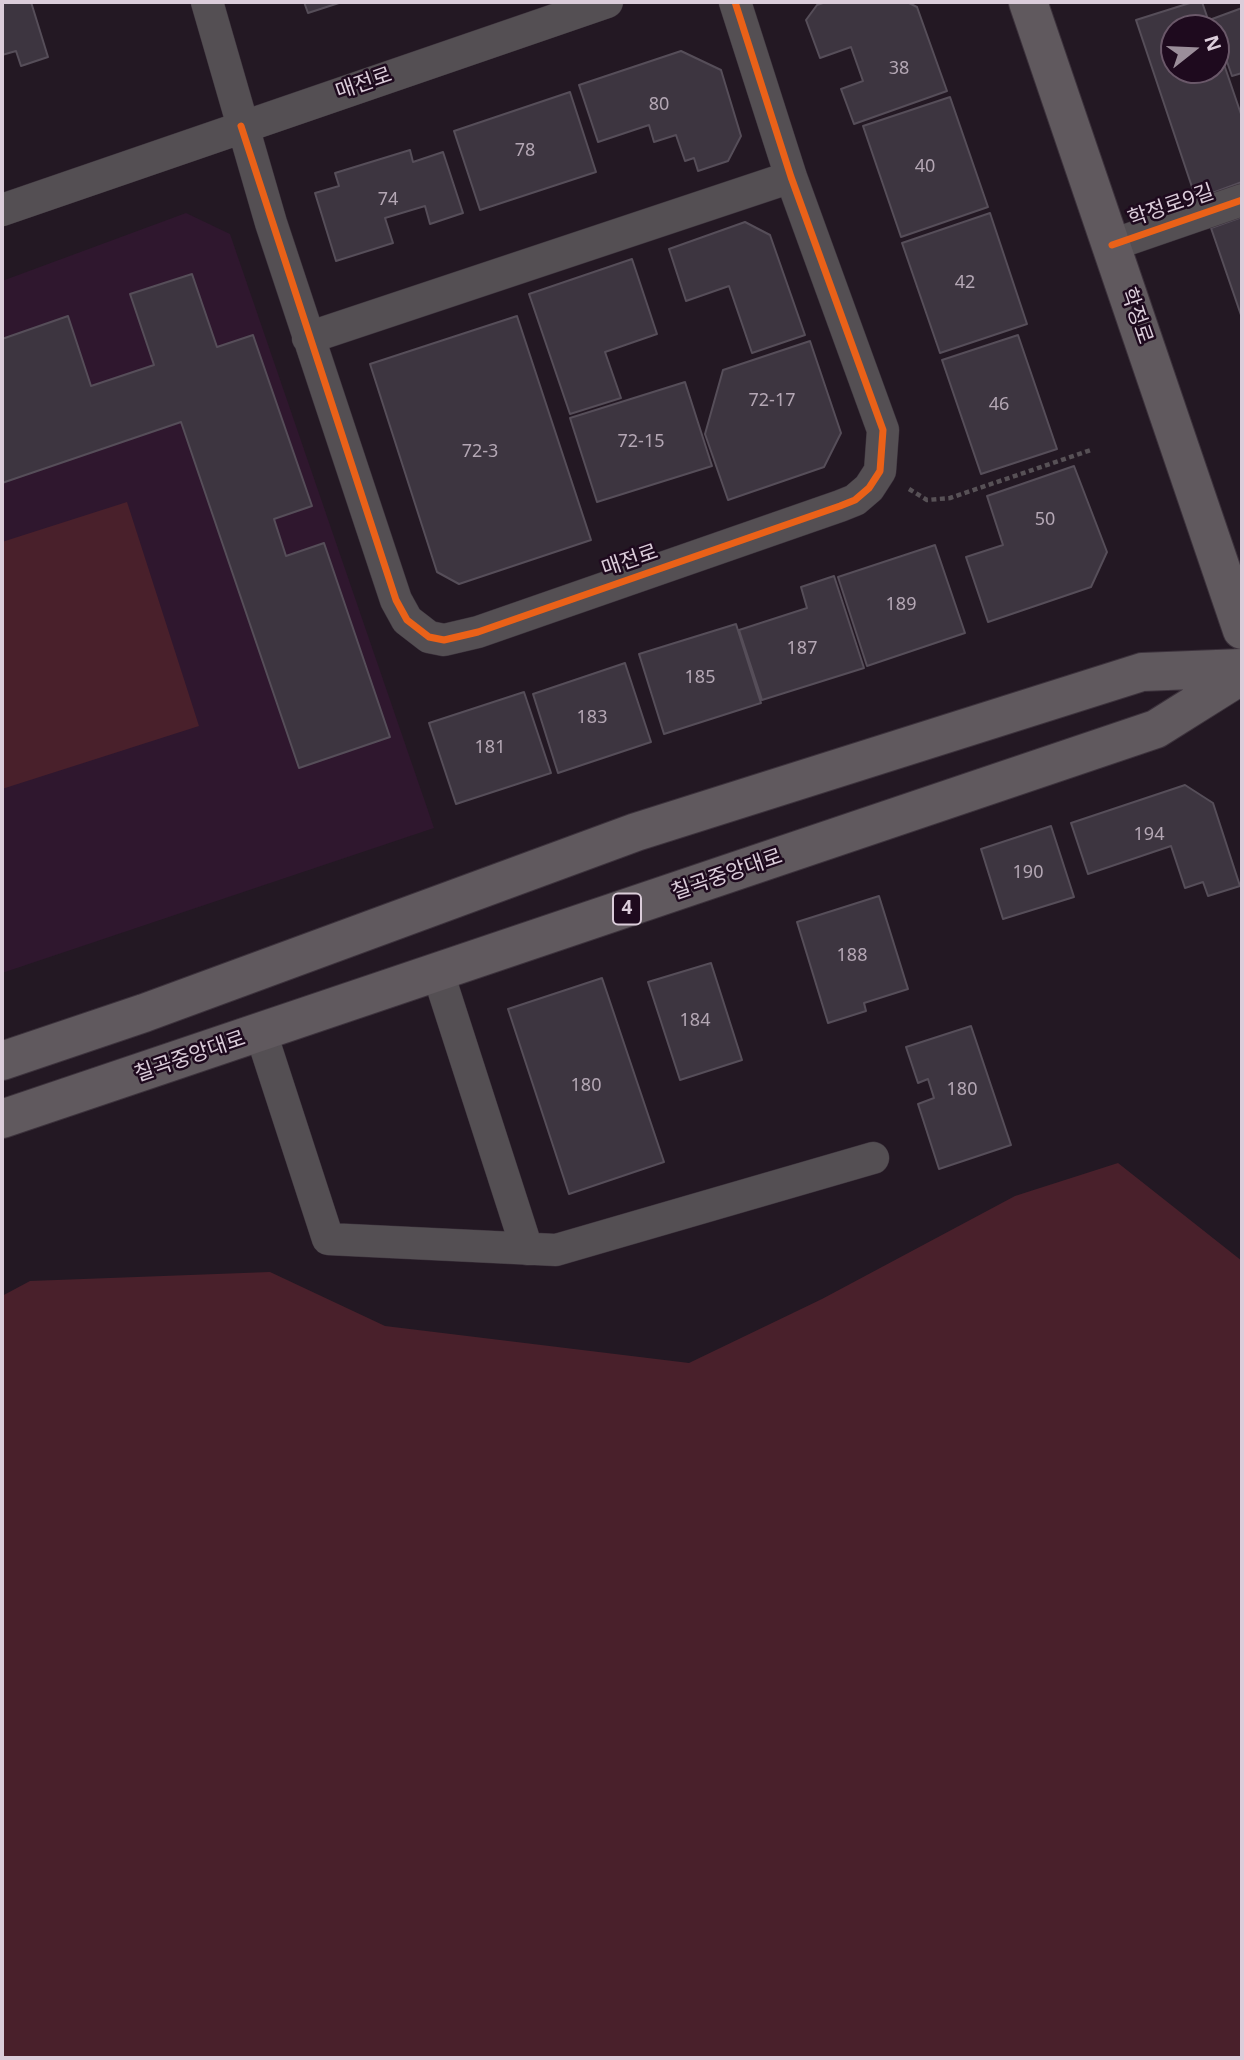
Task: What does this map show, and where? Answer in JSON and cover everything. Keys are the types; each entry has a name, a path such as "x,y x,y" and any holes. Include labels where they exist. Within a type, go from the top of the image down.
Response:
{"main road":[{"name":"학정로","path":"1028,2 1242,630"},
{"path":"2,1061 144,1013 636,832 1142,672 1242,668"},
{"name":"칠곡중앙대로","path":"2,1119 1156,729 1242,675"}],"street":[{"path":"207,2 241,126"},
{"name":"매전로","path":"2,210 607,2"},
{"name":"매전로","path":"241,126 308,338 396,600 407,620 429,637 444,640 478,632 855,500 869,488 880,471 883,430 791,177 735,2"},
{"path":"308,338 791,177"},
{"name":"학정로9길","path":"1112,244 1242,200"},
{"path":"438,973 527,1250"},
{"path":"261,1033 328,1239 556,1250 873,1158"}],"path":[{"path":"909,489 927,500 950,498 1091,450"}],"shaded area":[{"path":"186,213 230,234 434,828 2,973 2,281"},
{"path":"127,502 199,726 2,789 2,542"},
{"path":"1118,1163 1242,1261 1242,2058 2,2058 2,1296 30,1281 270,1272 385,1326 689,1363 822,1299 1015,1196"}],"building":[{"path":"2,2 31,2 48,57 21,66 16,51 2,55"},
{"path":"304,2 342,2 308,13"},
{"path":"826,2 907,2 917,7 947,91 854,124 841,89 863,81 851,47 820,58 806,20 817,5"},
{"path":"1193,2 1202,2 1206,14 1160,14 1160,84 1230,82 1242,117 1242,182 1196,199 1136,20"},
{"path":"1242,8 1242,73 1232,76 1230,14 1226,14"},
{"path":"681,51 721,70 741,136 728,161 698,171 694,158 685,161 676,135 654,142 649,125 598,142 579,85"},
{"path":"570,92 596,172 480,210 454,131"},
{"path":"950,97 988,207 901,237 863,126"},
{"path":"410,150 413,162 443,152 463,213 430,224 425,206 385,218 393,243 336,261 315,193 339,186 335,173"},
{"path":"990,213 1027,324 940,353 902,243"},
{"path":"1242,217 1242,318 1211,228"},
{"path":"745,222 770,235 805,335 752,353 729,286 686,301 669,249"},
{"path":"632,259 657,334 605,352 621,398 570,414 529,294"},
{"path":"192,274 217,347 253,335 312,506 274,519 286,556 324,543 390,737 299,768 181,422 2,483 2,339 68,316 91,386 154,365 130,294"},
{"path":"517,316 591,540 459,584 437,572 370,364"},
{"path":"1018,335 1057,449 981,474 942,360"},
{"path":"810,341 841,433 824,467 728,500 705,434 723,370"},
{"path":"685,382 712,466 597,502 570,418"},
{"path":"1074,466 1107,552 1091,587 988,622 966,557 1003,545 987,496"},
{"path":"935,545 965,633 867,666 838,577"},
{"path":"834,576 864,668 762,700 739,630 807,608 801,587"},
{"path":"736,624 761,703 664,734 639,654"},
{"path":"625,663 651,742 558,773 533,694"},
{"path":"524,692 551,773 456,804 429,723"},
{"path":"1185,785 1213,803 1240,886 1208,896 1203,882 1185,888 1171,846 1088,874 1071,823"},
{"path":"1051,826 1074,897 1003,919 981,849"},
{"path":"879,896 908,989 864,1003 866,1011 828,1023 797,922"},
{"path":"711,963 742,1060 680,1080 648,982"},
{"path":"602,978 664,1162 569,1194 508,1009"},
{"path":"971,1026 1011,1145 939,1169 918,1104 934,1098 928,1079 918,1083 906,1047"}],"cycle path":[{"path":"241,126 396,600 407,620 429,637 444,640 478,632 855,500 869,488 880,471 883,430 791,177 735,2"},
{"path":"1112,245 1242,200"}]}
